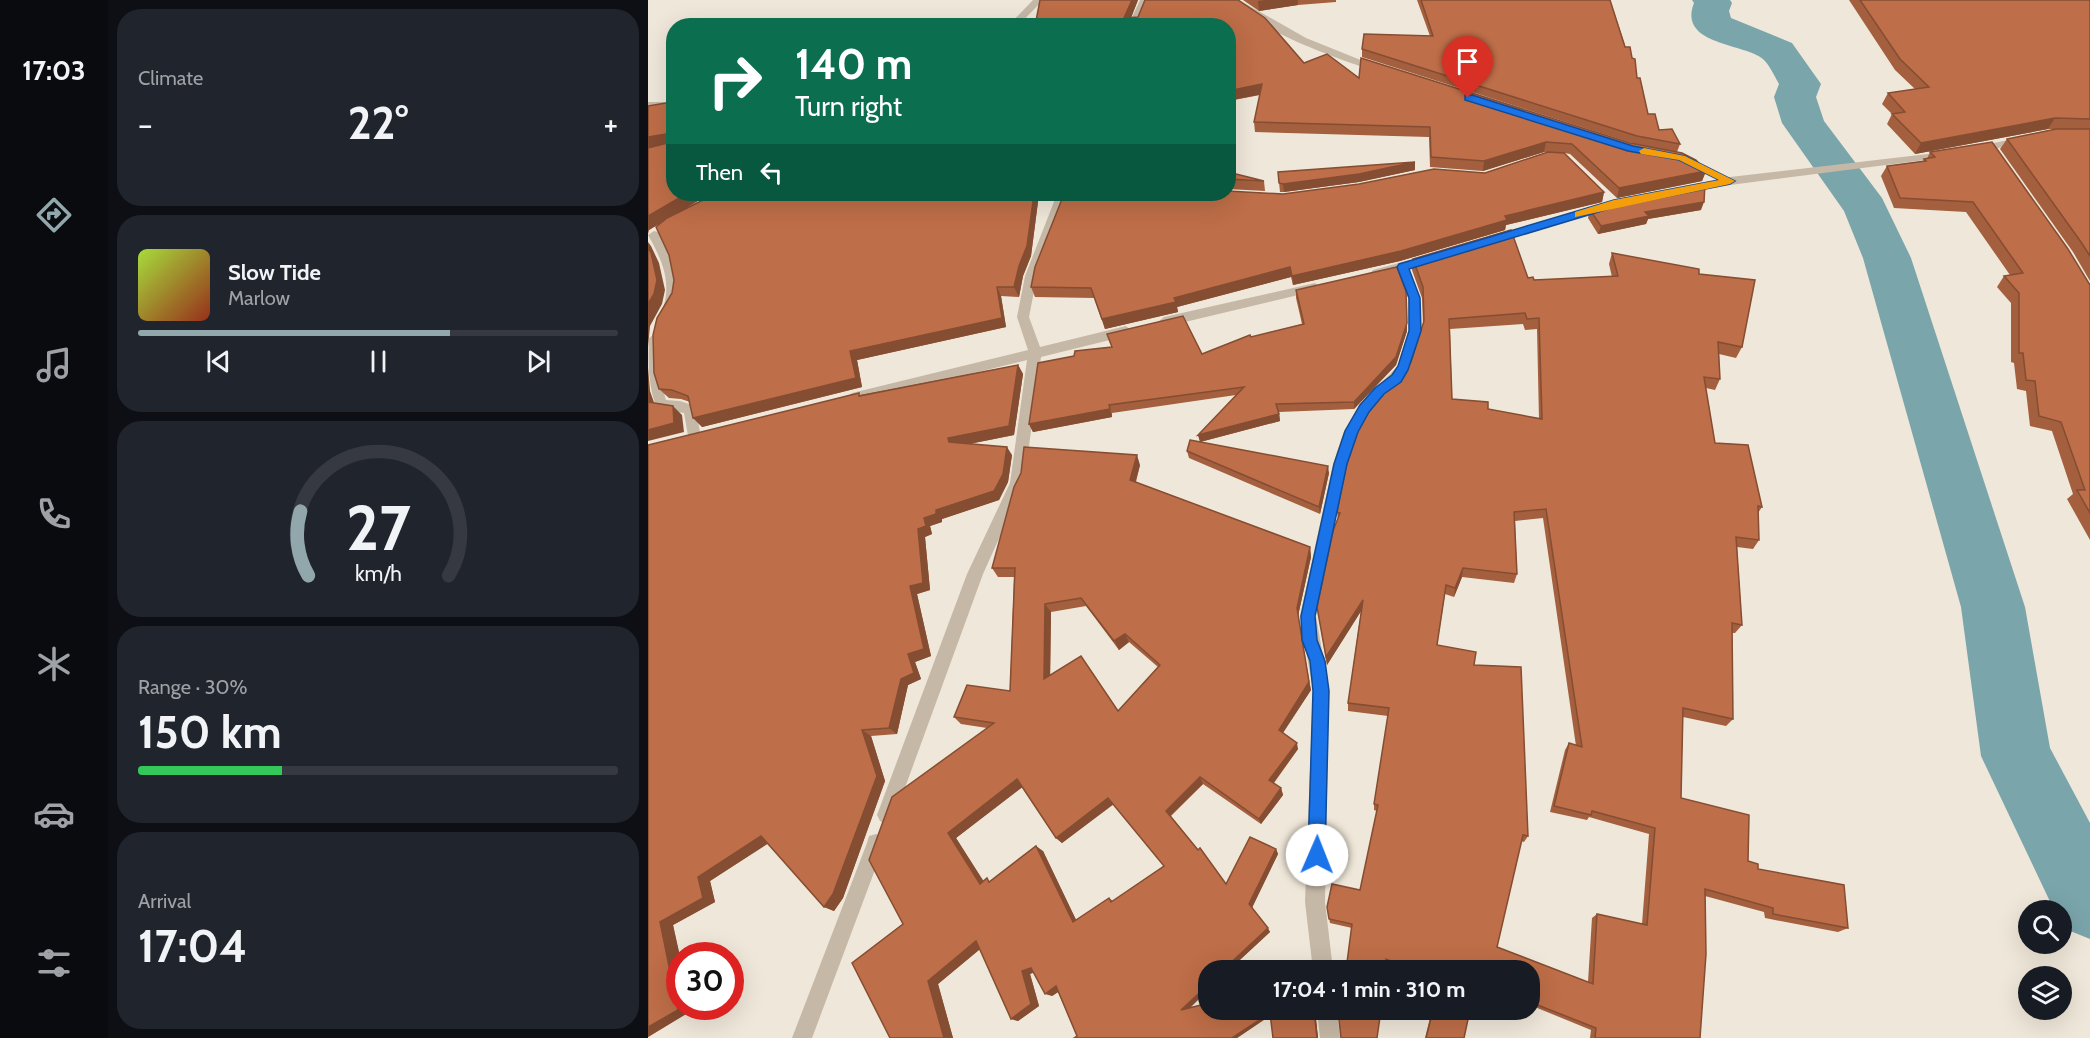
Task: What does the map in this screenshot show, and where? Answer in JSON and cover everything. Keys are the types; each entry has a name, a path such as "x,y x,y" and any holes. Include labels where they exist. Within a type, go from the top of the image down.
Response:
{"street":[{"path":"1020,18 1038,0"},
{"path":"1137,18 1145,0"},
{"path":"1233,0 1262,20 1313,47 1392,74"},
{"path":"648,105 666,105"},
{"path":"1480,243 1610,200 1730,181 1994,152 2037,137"},
{"path":"1712,174 1730,181"},
{"path":"802,1038 831,966 909,747 975,574 1017,483 1035,352 1023,317 1031,276 1061,201"},
{"path":"655,234 672,267 674,296 661,323 652,368 657,396 662,405 680,406 690,410 689,439 711,433"},
{"path":"1368,275 1447,253"},
{"path":"1322,960 1315,902 1321,691 1317,661 1310,640 1308,616 1340,464 1352,431 1365,408 1404,367 1415,331 1414,298 1402,267"},
{"path":"838,401 1035,352 1334,283"},
{"path":"1328,1020 1330,1038"}],"building":[{"path":"1040,0 1132,0 1124,18 1037,18"},
{"path":"1145,0 1238,0 1265,18 1304,63 1327,54 1359,78 1361,58 1630,143 1682,153 1696,160 1706,171 1619,188 1572,144 1546,142 1484,161 1431,157 1430,127 1254,122 1262,84 1236,89 1236,18 1124,18 1138,17"},
{"path":"1421,0 1610,0 1625,47 1630,47 1632,58 1635,59 1637,78 1640,78 1648,114 1655,114 1659,130 1672,129 1680,144 1637,136 1362,49 1364,34 1433,36"},
{"path":"1860,0 2090,0 2090,119 2055,118 1921,143 1892,114 1905,112 1888,93 1929,87 1900,59"},
{"path":"666,103 666,134 648,137 648,106"},
{"path":"2056,129 2090,129 2090,256 2007,139"},
{"path":"1992,142 2068,249 2090,285 2090,513 2077,490 2085,490 2061,422 2039,416 2035,381 2026,380 2023,353 2019,353 2019,293 2004,276 2023,273 1973,202 1900,198 1887,166 1926,161 1924,159 1935,157 1930,152"},
{"path":"666,144 666,201 674,201 648,216 648,148"},
{"path":"1548,152 1564,153 1604,192 1505,216 1507,220 1401,251 1292,276 1290,267 1174,298 1176,302 1102,319 1091,288 1031,287 1035,267 1061,201 1236,201 1236,191 1283,194 1359,184 1434,169 1485,173"},
{"path":"1415,162 1359,174 1279,183 1278,172"},
{"path":"1236,174 1264,181 1236,179"},
{"path":"1705,184 1704,202 1645,212 1649,216 1601,226 1590,210"},
{"path":"701,201 1033,201 1027,246 1014,287 997,287 1002,318 850,351 856,378 693,418 688,396 672,390 659,389 654,373 653,335 657,318 672,293 674,280 669,255 656,227 667,218"},
{"path":"1511,230 1528,278 1533,277 1534,280 1618,276 1612,253 1699,269 1699,274 1755,280 1742,347 1718,342 1720,379 1704,377 1715,443 1748,445 1762,507 1758,506 1759,540 1736,537 1742,625 1732,623 1733,719 1683,708 1681,798 1749,815 1748,861 1758,864 1758,869 1844,885 1848,928 1773,914 1773,908 1705,889 1706,954 1700,1038 1595,1038 1596,1028 1540,1006 1540,964 1593,984 1597,914 1647,925 1655,828 1592,811 1591,815 1554,806 1569,743 1582,747 1546,509 1514,512 1517,574 1463,568 1455,588 1446,585 1437,645 1476,652 1474,665 1521,667 1528,836 1523,835 1497,947 1531,960 1347,960 1352,924 1329,919 1327,907 1332,884 1360,890 1378,805 1374,804 1389,708 1348,703 1363,600 1326,657 1317,607 1333,531 1340,513 1337,512 1346,466 1360,423 1386,386 1403,373 1411,362 1424,321 1423,287 1413,259","holes":["1525,313 1527,319 1539,318 1542,419 1488,409 1488,402 1452,399 1449,319"]},
{"path":"648,247 657,280 654,294 648,304"},
{"path":"1397,267 1406,291 1407,323 1396,357 1354,402 1276,404 1279,414 1198,435 1244,387 1109,405 1110,409 1029,424 1038,363 1074,356 1075,351 1112,347 1107,334 1183,316 1202,354 1250,335 1251,337 1304,324 1296,290"},
{"path":"1018,365 1009,426 948,438 949,442 1007,447 1003,474 994,491 936,510 936,514 924,518 926,526 918,529 923,583 910,586 924,649 908,654 914,673 901,679 889,728 862,730 877,776 833,894 824,907 761,836 698,877 703,898 660,922 666,951 666,1017 648,1027 648,445 859,393 859,396"},
{"path":"648,402 673,406 674,423 648,430"},
{"path":"1190,440 1328,466 1319,507 1187,451"},
{"path":"1024,447 1137,455 1130,480 1310,547 1297,608 1309,682 1279,730 1297,743 1269,780 1281,788 1259,819 1200,777 1166,811 1198,850 1200,848 1226,884 1250,837 1276,849 1249,904 1268,928 1234,960 1198,960 1198,994 1181,1010 1198,1006 1198,1020 1259,1020 1232,1038 1074,1038 1077,1036 1056,986 1045,994 1031,968 1022,971 1031,1004 1011,1019 976,941 928,981 944,1038 890,1038 852,963 903,924 869,860 892,797 994,723 954,717 967,685 1010,691 1015,568 992,568 1014,487 1021,473","holes":["1081,598 1114,641 1125,634 1160,665 1118,711 1081,656 1044,679 1045,604","1017,779 1056,838 1108,798 1164,866 1111,902 1109,898 1073,922 1036,846 989,882 987,878 980,884 948,833"]},
{"path":"1271,1020 1315,1020 1317,1038 1273,1038"},
{"path":"1339,1020 1380,1020 1377,1038 1341,1038"},
{"path":"1430,1020 1468,1020 1464,1038 1426,1038"}],"waterway":[{"path":"1711,0 1713,3 1710,11 1713,24 1737,36 1778,51 1800,84 1795,97 1803,123 1866,209 1887,258 1993,607 2016,756 2090,901"}],"slow traffic":[{"path":"1579,214 1614,204 1730,181 1682,158 1644,151"}],"route":[{"path":"1317,855 1321,691 1317,661 1310,640 1308,616 1340,464 1352,431 1365,408 1404,367 1415,331 1414,298 1402,267 1614,204 1730,181 1682,158 1632,149 1468,98"}]}
